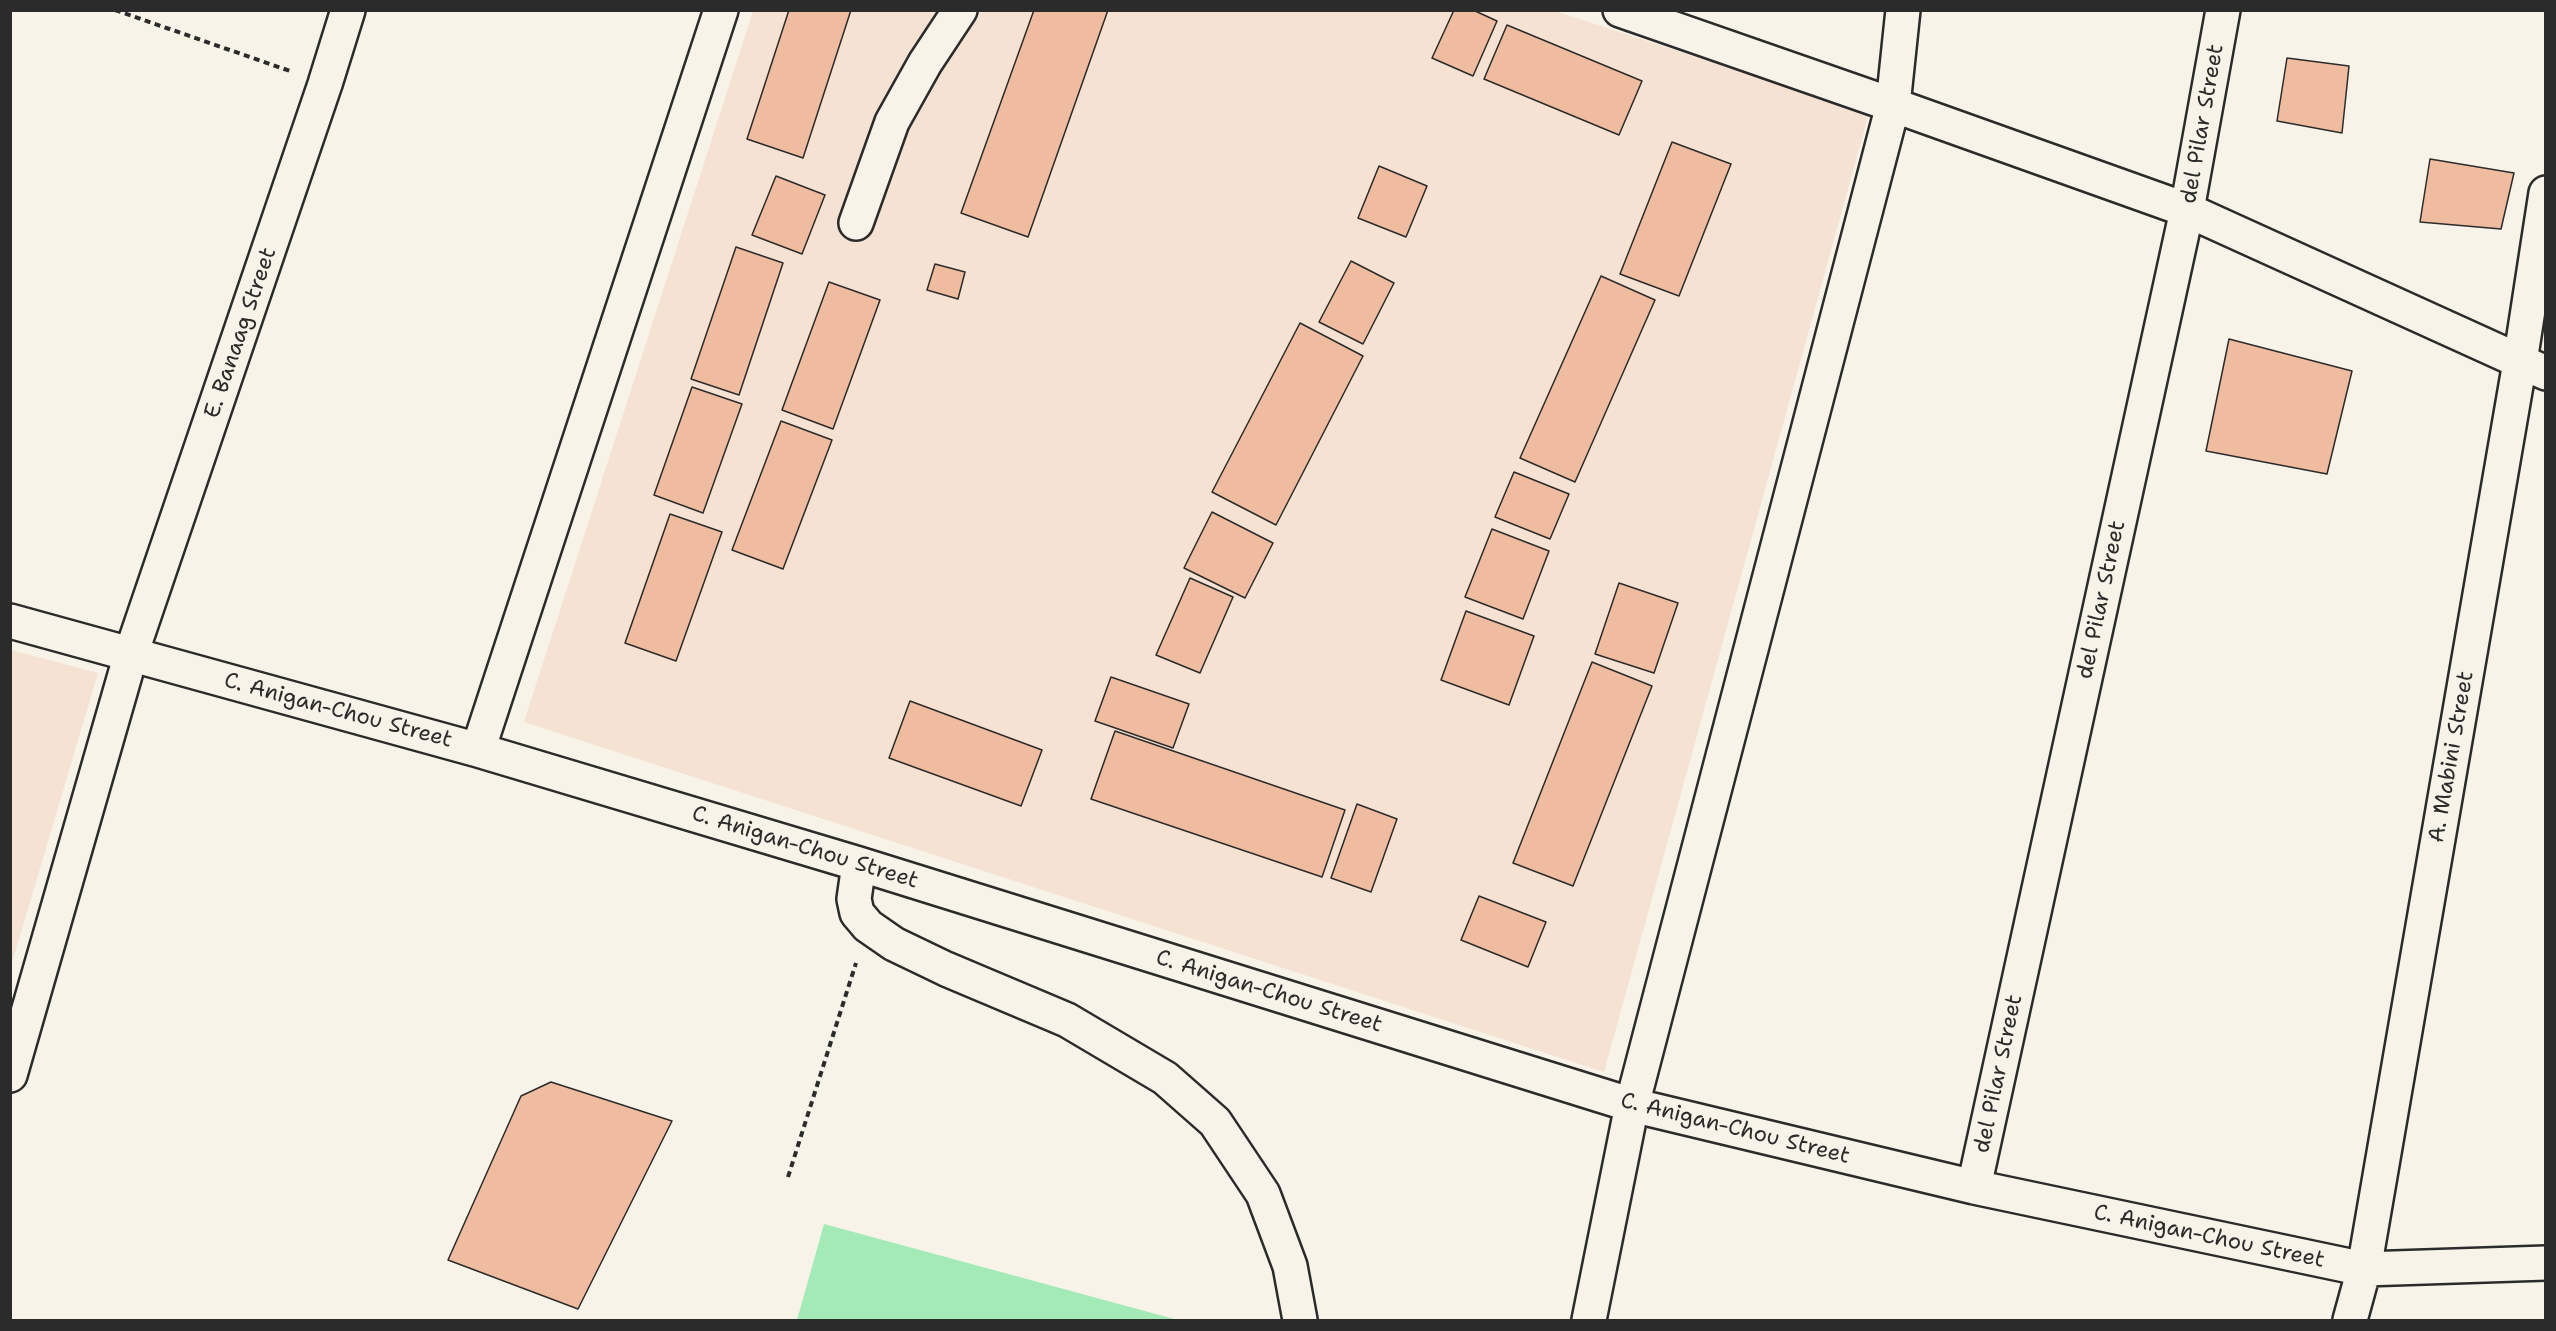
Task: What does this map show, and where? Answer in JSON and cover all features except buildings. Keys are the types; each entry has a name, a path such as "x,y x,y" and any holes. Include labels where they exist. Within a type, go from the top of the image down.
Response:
{"street":[{"name":"E. Banaag Street","path":"10,1075 131,654 326,84 348,10"},
{"path":"478,750 721,10"},
{"path":"856,223 892,123 925,63 960,10"},
{"path":"1620,10 2187,210 2533,368"},
{"path":"1589,1320 1632,1105 1893,105 1903,10"},
{"name":"del Pilar Street","path":"1974,1187 2187,210 2223,10"},
{"name":"A. Mabini Street","path":"2350,1320 2364,1269 2533,368 2546,193"},
{"name":"C. Anigan-Chou Street","path":"10,621 478,750 859,864 1632,1105 1974,1187 2364,1269 2546,1263"},
{"path":"859,864 854,899 857,913 868,926 894,944 946,969 1067,1020 1165,1078 1215,1122 1263,1194 1290,1266 1300,1320"}],"path":[{"path":"115,10 326,84"},
{"path":"788,1177 868,926"}],"shaded area":[{"path":"753,11 1555,11 1869,113 1604,1072 524,722"},
{"path":"10,650 98,673 11,966"}],"green space":[{"path":"824,1224 1178,1320 797,1320"}]}
